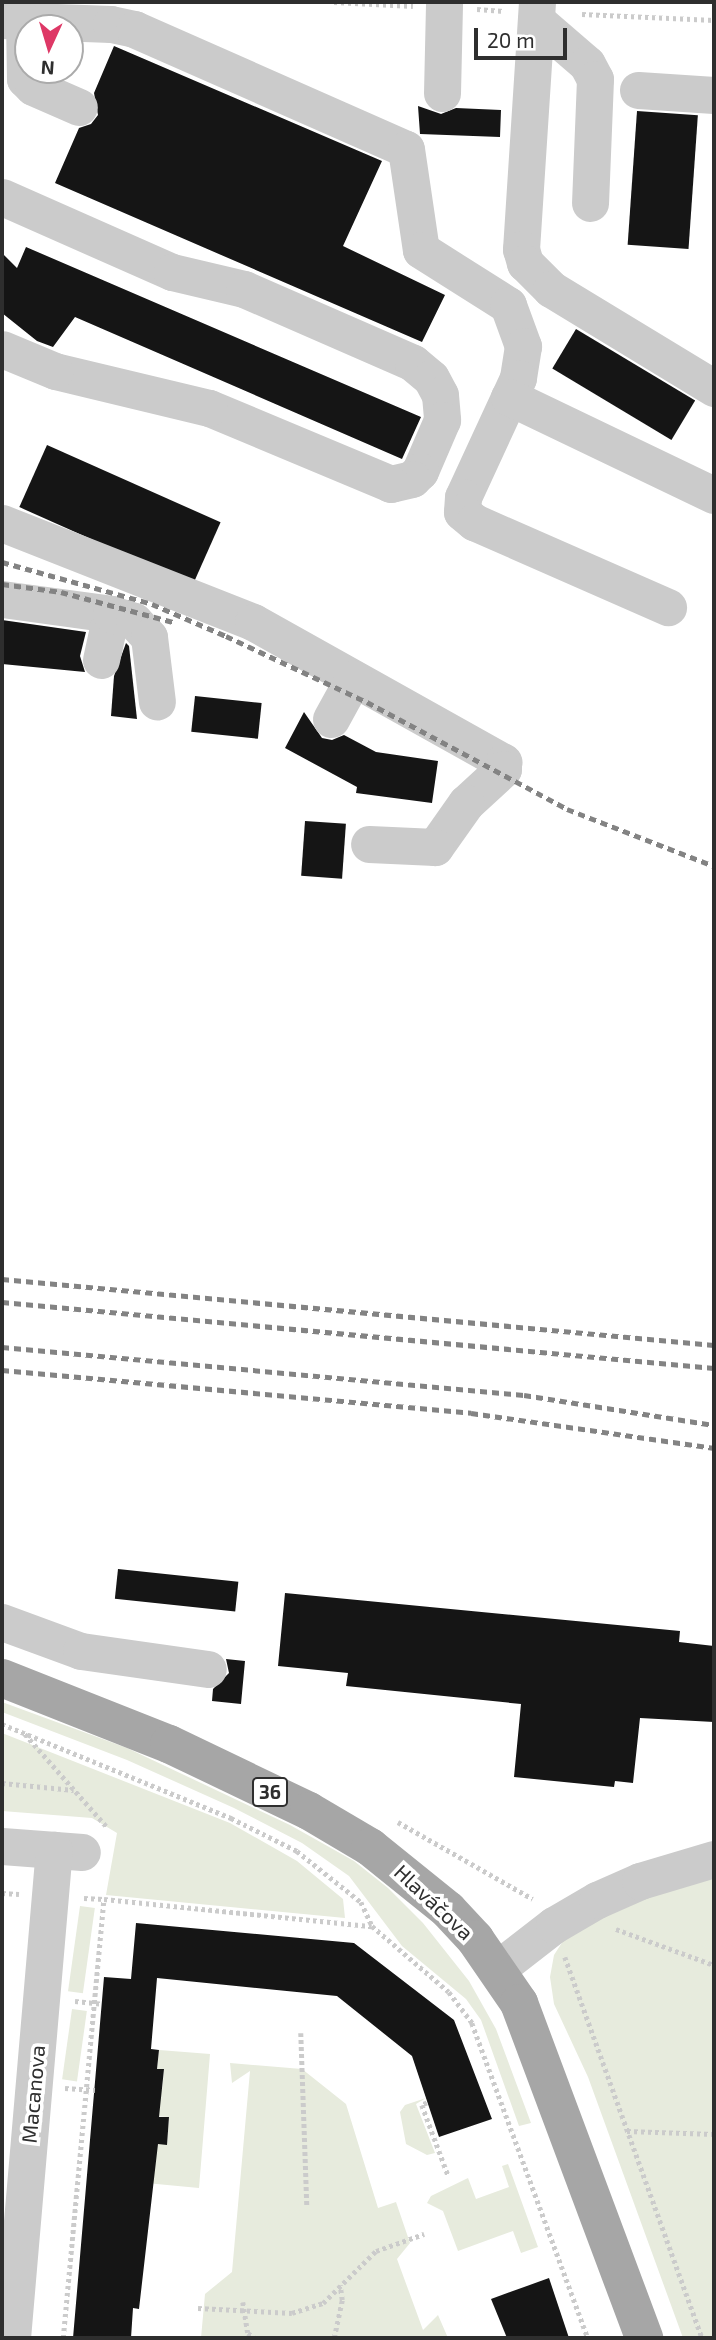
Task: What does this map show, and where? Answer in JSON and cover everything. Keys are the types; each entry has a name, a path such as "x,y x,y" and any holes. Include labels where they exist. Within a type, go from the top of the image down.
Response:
{"main road":[{"name":"Hlaváčova","path":"2,1678 169,1744 319,1817 370,1847 425,1889 497,1969 529,2026 644,2338"}],"street":[{"path":"442,93 444,2"},
{"path":"536,11 587,64 595,79 590,203"},
{"path":"536,11 521,249 525,263 551,289 714,388"},
{"path":"79,107 33,87 24,79 13,20 71,12 134,29 406,149 421,250 492,293 515,318 523,346 522,364 463,497 462,512 474,522 668,607"},
{"path":"638,90 714,95"},
{"path":"2,197 172,272 244,289 413,363 431,379 440,395 442,420 420,471 412,479 391,484 209,408 55,371 2,349"},
{"path":"509,397 714,495"},
{"path":"2,523 253,622 504,765 466,803 435,847 369,844"},
{"path":"101,660 117,616 137,576"},
{"path":"2,599 117,616 134,621 149,637 157,702"},
{"path":"331,719 353,679"},
{"path":"2,1622 81,1651 208,1669"},
{"path":"2,1846 68,1851"},
{"name":"Macanova","path":"12,2338 68,1851"},
{"path":"497,1969 554,1926 640,1881 714,1859"}],"path":[{"path":"2,1724 297,1851 361,1902 372,1926 449,1992 472,2024 588,2338"},
{"path":"24,1732 107,1826 85,1824 68,1851"},
{"path":"2,1783 74,1790"},
{"path":"390,1817 544,1905 554,1926 702,2338"},
{"path":"63,2338 104,1899 372,1926"},
{"path":"608,1926 714,1965"},
{"path":"301,2033 307,2206"},
{"path":"427,2103 422,2105 447,2175"},
{"path":"627,2131 714,2134"},
{"path":"198,2308 292,2313 323,2304 340,2284 376,2251 424,2234"},
{"path":"334,2338 342,2300 340,2284"},
{"path":"243,2302 248,2333 255,2338"}],"shaded area":[{"path":"2,1702 127,1748 290,1825 354,1861 388,1888 423,1923 469,1981 496,2029 531,2123 519,2126 481,2020 466,1999 402,1946 349,1876 302,1843 234,1808 127,1760 2,1712"},
{"path":"2,1733 230,1823 297,1861 343,1899 345,1918 106,1895 117,1833 92,1818 2,1811"},
{"path":"714,1873 714,2338 683,2338 588,2077 554,2004 550,1977 554,1955 565,1938 646,1894"},
{"path":"80,1906 95,1908 83,1993 68,1991"},
{"path":"72,2009 87,2011 77,2081 62,2079"},
{"path":"159,2050 210,2054 199,2188 146,2183 150,2144 167,2144 169,2117 153,2116 154,2089 162,2090 164,2070 157,2069"},
{"path":"230,2063 302,2069 346,2104 378,2208 396,2202 410,2243 397,2259 423,2330 438,2315 448,2338 201,2338 205,2294 232,2272 250,2071 232,2083"},
{"path":"426,2098 416,2104 435,2153 427,2155 406,2144 400,2112 405,2105"},
{"path":"508,2164 538,2247 521,2253 513,2231 458,2251 443,2211 427,2203 431,2196 468,2178 476,2199 509,2187 502,2166"}],"building":[{"path":"114,46 382,161 343,246 445,295 422,342 55,183 79,128 91,124 98,115 94,93"},
{"path":"418,106 441,114 456,108 501,110 500,137 420,134"},
{"path":"637,111 698,115 689,249 628,245"},
{"path":"26,247 421,417 402,459 75,317 53,347 37,341 2,313 2,253 17,268"},
{"path":"576,329 695,401 671,440 552,368"},
{"path":"47,445 221,522 193,584 19,507"},
{"path":"2,620 86,632 80,656 85,672 2,664"},
{"path":"126,643 129,646 137,719 111,716 114,676"},
{"path":"195,696 262,703 258,739 191,732"},
{"path":"304,712 322,738 332,740 344,735 376,752 438,761 432,803 356,793 357,787 285,748"},
{"path":"305,821 346,824 342,879 301,876"},
{"path":"118,1569 238,1582 235,1611 115,1599"},
{"path":"285,1593 680,1631 679,1642 714,1646 714,1722 640,1718 633,1783 615,1781 614,1787 514,1777 521,1704 346,1686 348,1673 278,1666"},
{"path":"226,1659 245,1661 241,1704 212,1701 213,1689 229,1673"},
{"path":"136,1923 354,1943 454,2020 492,2119 439,2137 412,2056 337,1996 157,1978 151,2049 159,2050 157,2069 164,2069 159,2117 169,2117 167,2145 158,2144 139,2309 133,2308 131,2338 73,2338 104,1977 131,1979"},
{"path":"549,2278 569,2338 507,2338 491,2299"}],"railway":[{"path":"2,562 152,604 367,702 567,809 714,866"},
{"path":"2,584 61,592 173,622"},
{"path":"2,1279 714,1345"},
{"path":"2,1302 714,1368"},
{"path":"2,1347 524,1395 714,1425"},
{"path":"2,1370 471,1413 714,1448"}]}
